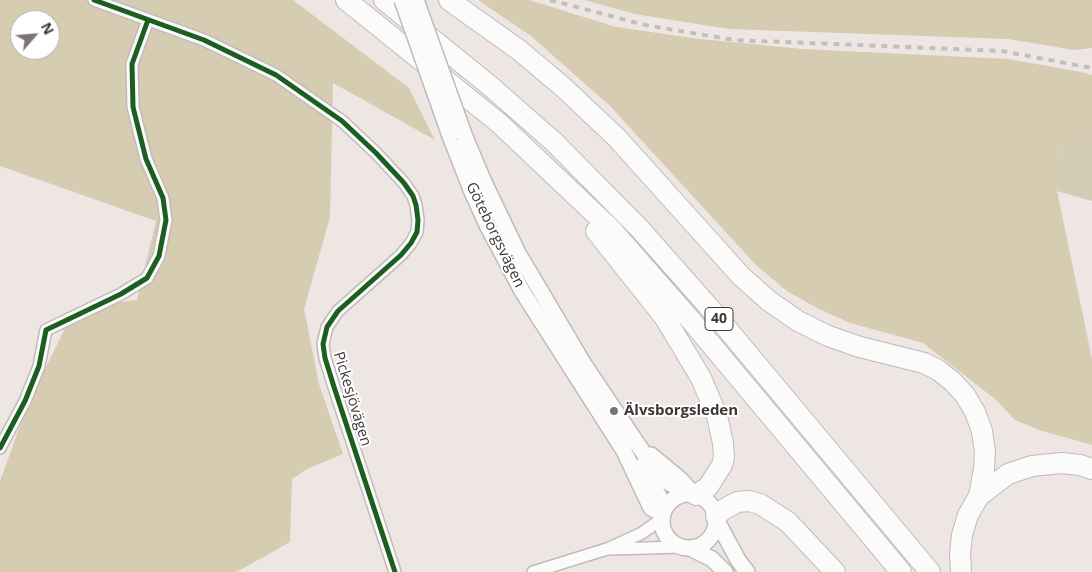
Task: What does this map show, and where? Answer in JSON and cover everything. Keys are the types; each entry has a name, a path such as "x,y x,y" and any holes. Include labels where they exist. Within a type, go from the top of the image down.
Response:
{"highway":[{"name":"40","path":"346,0 499,123 612,230 689,318 901,572"},
{"name":"40","path":"384,0 554,142 640,229 708,306 930,572"},
{"path":"449,0 519,50 563,87 617,138 742,276 769,301 798,321 828,336 860,347 924,363 938,370 965,395 975,412 982,431 985,452 979,496 968,515 962,534 960,554 962,572"},
{"path":"541,161 665,318 707,390 721,430 724,457 719,472 713,481 708,487 694,494"},
{"path":"979,496 1008,474 1032,466 1062,463 1080,465 1092,469"},
{"path":"716,518 723,510 737,502 749,501 760,504 788,522 835,572"}],"main road":[{"name":"Göteborgsvägen","path":"402,0 458,136"},
{"name":"Göteborgsvägen","path":"416,0 458,136 472,192 503,256 548,334 630,447 648,476 659,496 665,533 671,541 712,559 725,572"},
{"name":"Göteborgsvägen","path":"630,447 682,480 694,494 708,501 738,560 747,572"},
{"path":"663,516 672,500 683,495 694,494"},
{"path":"685,547 700,546 709,540 714,532 716,518"}],"street":[{"name":"Pickesjövägen","path":"94,0 204,40 276,76 310,97 342,121 376,153 404,183 413,196 418,220 417,232 401,255 338,311 327,326 323,344 325,358 395,572"},
{"path":"0,448 40,366 46,330 121,294 147,278 159,256 166,220 163,198 146,158 133,107 132,64 148,20"},
{"path":"533,572 606,549 642,533 663,516"},
{"path":"606,549 685,547"}],"shaded area":[{"path":"0,0 293,0 409,88 435,140 333,83 330,217 304,309 319,384 343,454 307,469 292,479 290,542 235,572 0,572 0,481 28,404 75,308 137,300 156,221 0,166"},
{"path":"478,0 529,0 616,27 700,39 803,49 1008,59 1092,75 1092,140 1066,134 1057,191 1092,359 1092,445 1039,430 1015,420 995,399 923,343 850,323 817,308 787,291 756,265 610,106 531,36"},
{"path":"584,0 1092,0 1092,48 1074,50 1008,39 729,29 635,14"},
{"path":"1066,133 1092,140 1092,201 1057,191"}],"railway":[{"path":"550,0 645,25 734,40 1002,51 1092,68"}],"cycle path":[{"path":"94,0 204,40 276,75 342,121 376,153 404,183 413,196 418,220 417,232 411,243 401,255 338,311 327,327 323,344 325,358 334,387 395,572"},
{"path":"0,448 25,401 39,366 46,330 121,294 147,278 159,256 166,220 163,198 146,159 133,107 132,64 148,20"}],"place":[{"name":"Älvsborgsleden","path":"614,411"}]}
